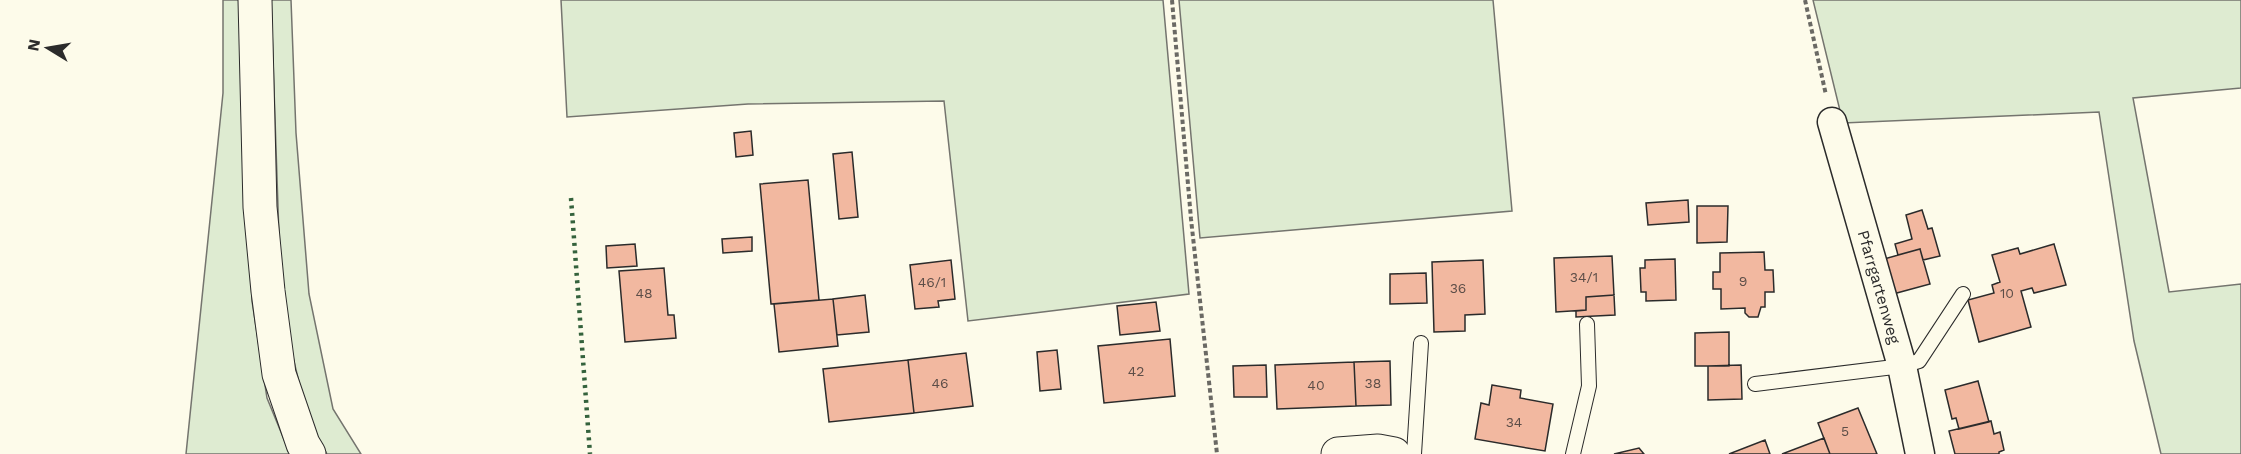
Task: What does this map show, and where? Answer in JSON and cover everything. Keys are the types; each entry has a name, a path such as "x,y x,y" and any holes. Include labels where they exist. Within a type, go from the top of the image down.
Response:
{"street":[{"path":"255,0 260,207 268,291 279,374 303,444 309,454"},
{"name":"Pfarrgartenweg","path":"1832,122 1902,366 1920,454"},
{"path":"1338,454 1378,451 1394,454"}],"lane":[{"path":"1755,384 1902,366 1919,361 1963,294"},
{"path":"1573,454 1588,386 1587,324"},
{"path":"1414,454 1421,344"}],"path":[{"path":"1172,0 1191,219 1217,454"},
{"path":"1805,0 1832,122"}],"green space":[{"path":"223,0 242,0 252,301 267,398 290,454 186,454 223,93"},
{"path":"271,0 291,0 296,133 309,294 333,409 361,454 327,454 309,424 292,353 280,266"},
{"path":"561,0 1163,0 1189,294 968,321 944,101 748,104 567,117"},
{"path":"1179,0 1493,0 1512,211 1200,238"},
{"path":"1813,0 2241,0 2241,88 2133,98 2169,292 2241,284 2241,454 2161,454 2134,341 2099,112 1843,123"}],"building":[{"path":"751,131 753,155 736,157 734,133"},
{"path":"852,152 858,217 839,219 833,154"},
{"path":"808,180 819,300 771,304 760,184"},
{"path":"1688,200 1689,222 1648,225 1646,203"},
{"path":"1697,206 1728,206 1727,242 1697,243"},
{"path":"1922,210 1928,229 1932,228 1940,256 1923,260 1920,249 1898,255 1895,244 1912,239 1906,215"},
{"path":"752,237 752,251 723,253 722,239"},
{"path":"635,244 637,266 607,268 606,246"},
{"path":"2054,244 2066,285 2034,293 2032,288 2021,291 2031,327 1979,342 1968,300 1994,293 1992,285 2000,282 1992,255 2018,248 2020,254"},
{"path":"1920,249 1930,284 1893,294 1884,259"},
{"path":"1764,252 1765,270 1773,270 1774,292 1765,292 1765,307 1761,307 1758,317 1749,317 1745,313 1745,308 1721,309 1721,289 1713,289 1713,272 1720,272 1720,253"},
{"path":"1612,256 1614,295 1586,297 1586,310 1556,312 1554,258"},
{"path":"1675,259 1676,300 1646,301 1646,292 1641,292 1640,268 1645,268 1645,260"},
{"path":"951,260 955,299 938,301 939,307 915,309 910,265"},
{"path":"1483,260 1485,314 1465,315 1465,331 1434,332 1432,262"},
{"path":"664,268 668,315 674,315 676,338 625,342 619,271"},
{"path":"1426,273 1427,303 1390,304 1390,274"},
{"path":"865,295 869,332 837,335 833,299"},
{"path":"1614,295 1615,315 1576,317 1576,311 1586,310 1586,297"},
{"path":"833,299 838,346 779,352 774,304"},
{"path":"1156,302 1160,331 1120,335 1117,306"},
{"path":"1729,332 1729,366 1695,366 1695,333"},
{"path":"1170,339 1175,396 1104,403 1098,346"},
{"path":"1057,350 1061,389 1040,391 1037,352"},
{"path":"966,353 973,406 914,413 908,360"},
{"path":"908,360 914,413 829,422 823,369"},
{"path":"1390,361 1391,405 1356,406 1354,362"},
{"path":"1354,362 1356,406 1277,409 1275,365"},
{"path":"1266,365 1267,397 1234,397 1233,366"},
{"path":"1741,365 1742,399 1708,400 1708,366"},
{"path":"1978,381 1989,422 1959,429 1956,418 1952,419 1945,390"},
{"path":"1492,385 1521,390 1520,398 1553,404 1545,451 1475,439 1481,403 1489,405"},
{"path":"1858,408 1877,454 1830,454 1818,423"},
{"path":"1991,421 1994,434 2000,432 2004,450 1999,454 1955,454 1949,431"},
{"path":"1824,438 1830,454 1782,454"},
{"path":"1765,440 1770,454 1729,454"},
{"path":"1639,448 1644,454 1614,454"}],"hedge":[{"path":"571,198 590,454"}]}
